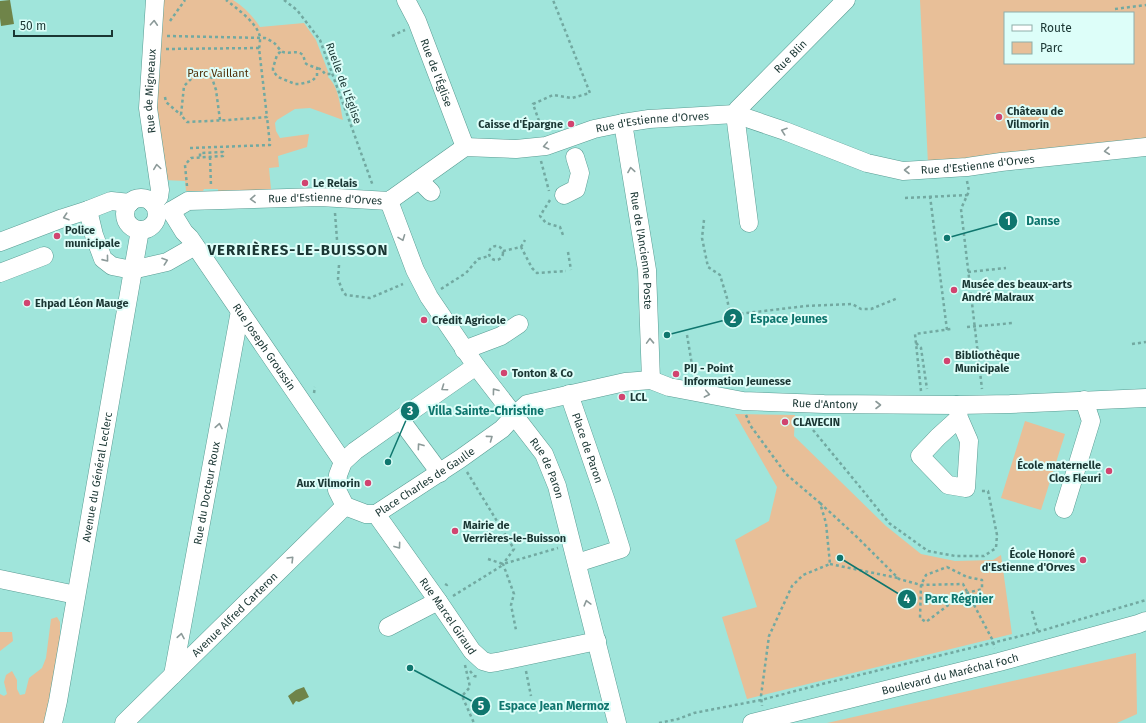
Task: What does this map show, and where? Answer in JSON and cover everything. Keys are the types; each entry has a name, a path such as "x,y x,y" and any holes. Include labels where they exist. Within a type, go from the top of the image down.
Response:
{"street":[{"name":"Rue de Migneaux","path":"155,0 148,108 160,190 155,216"},
{"name":"Rue de l'Église","path":"406,0 417,22 465,147"},
{"name":"Rue Blin","path":"735,114 738,109 846,0"},
{"name":"Rue d'Estienne d'Orves","path":"155,216 188,201 320,197 389,201 425,186 465,147 516,149 546,146 570,147 594,129 623,123 684,116 735,114 785,131 867,163 903,171 967,167 1146,146"},
{"path":"735,114 749,223"},
{"name":"Rue de l'Ancienne Poste","path":"623,123 647,270 651,380"},
{"path":"555,195 576,189 580,173 570,147"},
{"path":"139,198 144,198 155,216 135,229 127,222 126,212 130,203 139,198"},
{"path":"0,242 88,210 111,200 130,203"},
{"name":"Rue de Paron","path":"389,201 415,270 429,297 464,350 544,454 557,486 618,723"},
{"path":"88,210 94,235 104,258 112,266 132,270 167,262 195,246"},
{"name":"Rue Joseph Groussin","path":"155,216 172,227 184,232 190,238 343,462"},
{"name":"Avenue du Général Leclerc","path":"53,723 132,270 155,216"},
{"path":"0,273 44,256"},
{"name":"Rue du Docteur Roux","path":"173,675 240,311"},
{"path":"464,350 501,336 519,324"},
{"path":"345,506 336,490 338,475 343,462 400,419 476,366"},
{"name":"Rue d'Antony","path":"514,416 527,404 625,382 651,380 669,387 743,401 958,412 1010,404 1146,398"},
{"name":"Place de Paron","path":"569,394 622,549 576,563"},
{"path":"1064,509 1091,421 1084,400"},
{"path":"958,412 969,441 966,488 948,485 920,456 938,437 958,412"},
{"name":"Place Charles de Gaulle","path":"345,506 366,514 376,514 460,459 502,429 514,416"},
{"path":"400,419 440,473"},
{"name":"Avenue Alfred Carteron","path":"124,723 345,506"},
{"name":"Rue Marcel Giraud","path":"376,514 439,602 466,656 490,663 597,641"},
{"path":"0,579 76,595"},
{"path":"388,627 439,602"},
{"name":"Boulevard du Maréchal Foch","path":"759,721 999,662 1146,621"}],"path":[{"path":"190,148 270,145 259,48 260,37 254,26 243,14 226,0"},
{"name":"Ruelle de L'Église","path":"284,0 297,10 320,40 369,177"},
{"path":"539,121 533,104 553,95 572,98 590,93 553,0"},
{"path":"1115,9 1146,5"},
{"path":"163,36 266,38 276,44 280,50 284,52 298,51 302,54 305,63 322,70 325,74 332,74"},
{"path":"162,49 259,48"},
{"path":"280,50 273,68 273,71 278,77 295,84 300,84 312,81 317,76 317,68"},
{"path":"182,115 184,86 194,76 204,74 212,78 216,90 220,120"},
{"path":"165,95 166,102 182,115 187,122 267,116"},
{"path":"211,147 211,152"},
{"path":"537,147 555,195 540,216 546,223 560,227 563,235"},
{"path":"188,186 185,165 191,158 223,156 223,152 200,153 200,157"},
{"path":"210,156 212,200"},
{"path":"967,167 967,182 969,191 962,209 982,393"},
{"path":"905,198 968,194"},
{"path":"930,196 947,330"},
{"path":"334,212 338,253"},
{"path":"704,220 702,238 708,268 720,275 727,298 730,315 806,306 852,304 861,309 871,309 884,302 898,298"},
{"path":"503,251 521,247 525,240"},
{"path":"494,246 501,248 503,251 503,254 499,260 492,260 489,256 489,250 494,246"},
{"path":"521,247 532,268 537,273 566,270"},
{"path":"568,252 571,270"},
{"path":"429,297 466,273 478,259 489,256"},
{"path":"339,265 338,279 342,292 346,295 370,298 403,284"},
{"path":"968,272 1006,268"},
{"path":"967,327 1013,323"},
{"path":"922,393 915,334 951,329"},
{"path":"687,335 698,393"},
{"path":"916,342 921,348 927,391"},
{"path":"1132,344 1146,342"},
{"path":"743,401 743,410 750,425 786,474 858,538 899,579"},
{"path":"812,430 889,523 928,551 955,556 984,556 996,548 997,535 988,491 966,488"},
{"path":"460,459 514,549 503,564"},
{"path":"820,503 826,523 830,564"},
{"path":"439,602 503,564 572,544"},
{"path":"488,559 503,564"},
{"path":"503,564 514,594 510,605 516,630"},
{"path":"759,721 769,636 792,586 803,575 830,564 921,585 962,584 994,643 999,662"},
{"path":"947,567 967,577 982,580 982,589 967,593 926,622 920,618 921,585 926,575 947,567"},
{"path":"659,723 678,719 694,713 761,700 1038,632 1146,600"},
{"path":"1032,611 1043,650"},
{"path":"466,656 465,665 470,687 462,696 474,723"},
{"path":"522,656 531,696"}],"green space":[{"name":"Parc Vaillant","path":"160,0 233,0 248,12 260,27 304,23 316,40 329,74 328,77 332,81 337,91 343,120 310,108 295,109 277,120 275,123 276,131 280,138 309,134 307,147 278,156 279,167 269,168 270,190 218,191 218,189 204,189 203,191 186,191 185,181 164,180 155,121"},
{"path":"920,0 1146,0 1146,138 928,164"},
{"path":"735,414 795,415 794,436 886,526 921,554 955,561 993,560 1001,555 1012,634 747,699 722,617 757,607 735,540 769,521 777,487"},
{"path":"1025,421 1065,434 1041,510 1001,498"},
{"path":"57,617 60,622 60,640 45,723 0,723 0,694 4,696 7,694 4,682 6,675 12,671 17,680 17,689 20,695 25,694 29,678 42,668 46,658 51,619"},
{"path":"0,632 12,632 13,641 0,651"},
{"path":"1136,653 1137,714 1117,723 827,723"}],"shaded area":[{"path":"10,0 14,24 1,26 0,1"},
{"path":"304,687 309,697 299,702 296,701 293,705 288,696 296,690"}],"place":[{"name":"Château de Vilmorin","path":"999,117"},
{"name":"Caisse d'Épargne","path":"571,124"},
{"name":"Le Relais","path":"305,183"},
{"name":"Police municipale","path":"57,236"},
{"name":"Danse","path":"947,238"},
{"name":"Musée des beaux-arts André Malraux","path":"954,290"},
{"name":"Ehpad Léon Mauge","path":"27,303"},
{"name":"Crédit Agricole","path":"424,320"},
{"name":"Espace Jeunes","path":"667,335"},
{"name":"Bibliothèque Municipale","path":"947,361"},
{"name":"Tonton & Co","path":"504,373"},
{"name":"PIJ - Point Information Jeunesse","path":"676,374"},
{"name":"LCL","path":"622,397"},
{"name":"CLAVECIN","path":"785,422"},
{"name":"Villa Sainte-Christine","path":"388,462"},
{"name":"École maternelle Clos Fleuri","path":"1109,471"},
{"name":"Aux Vilmorin","path":"368,483"},
{"name":"Mairie de Verrières-le-Buisson","path":"455,531"},
{"name":"Parc Régnier","path":"840,558"},
{"name":"École Honoré d'Estienne d'Orves","path":"1083,560"},
{"name":"Espace Jean Mermoz","path":"410,668"}],"district":[{"name":"VERRIÈRES-LE-BUISSON","path":"298,250"}]}
